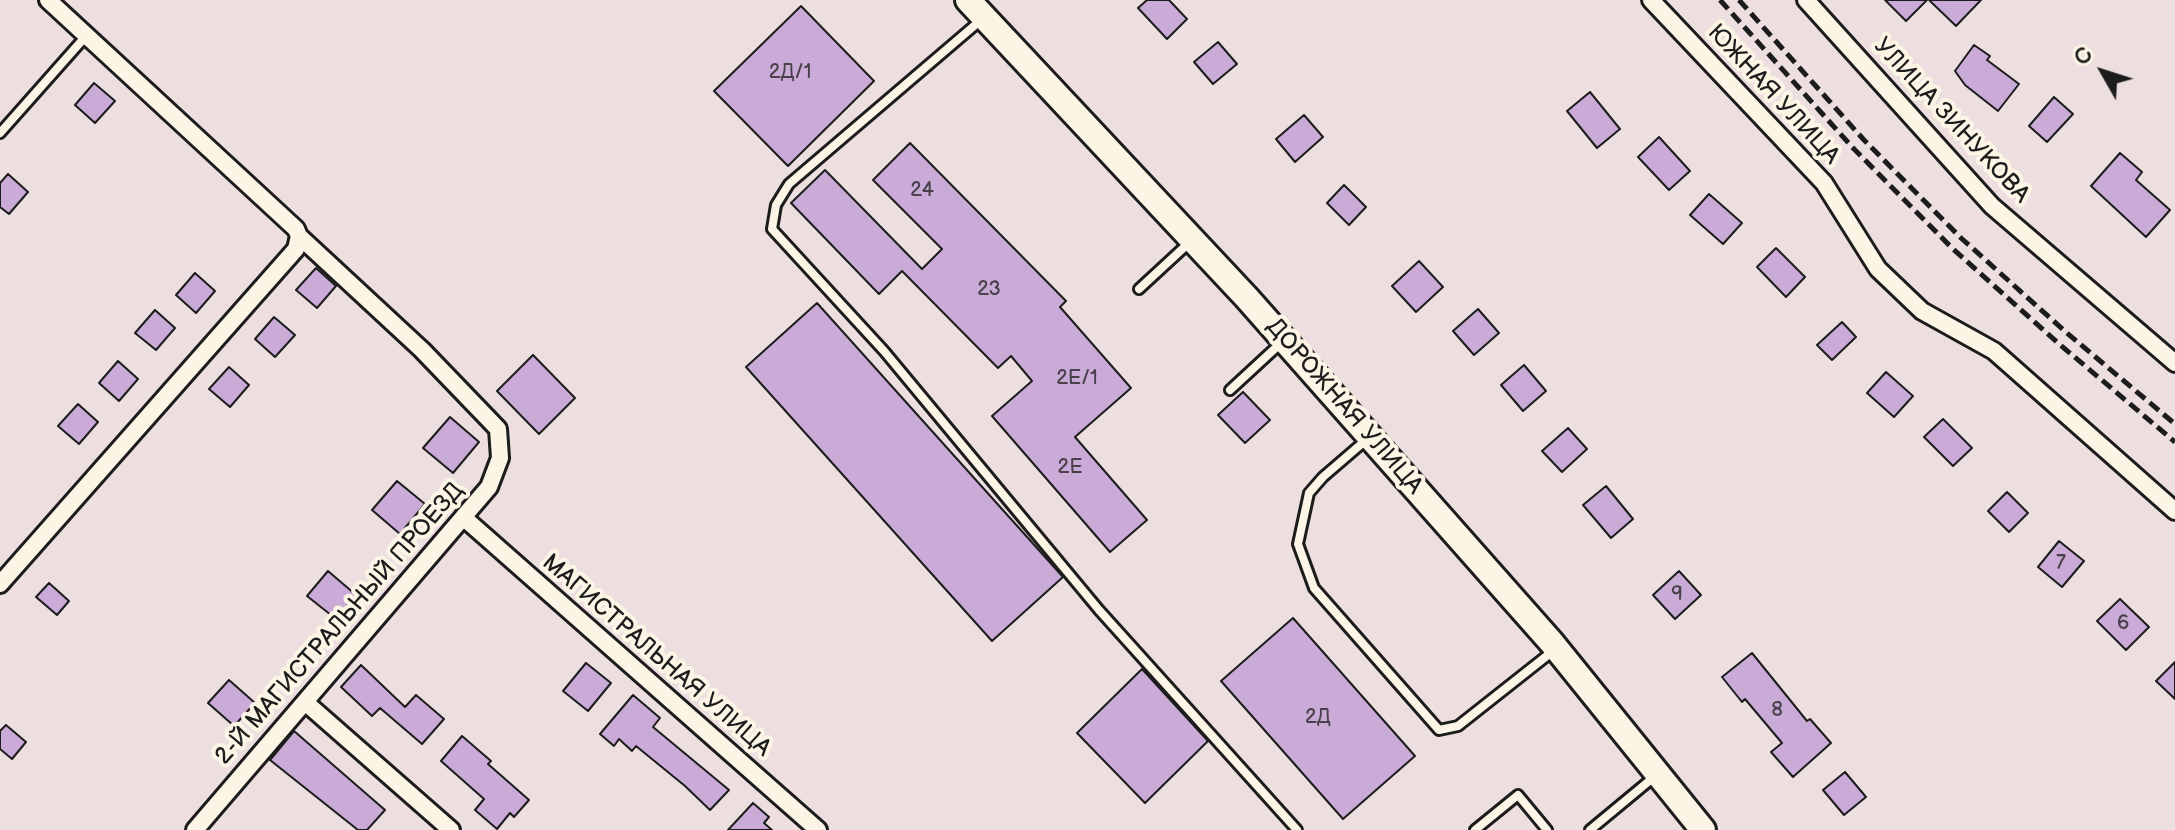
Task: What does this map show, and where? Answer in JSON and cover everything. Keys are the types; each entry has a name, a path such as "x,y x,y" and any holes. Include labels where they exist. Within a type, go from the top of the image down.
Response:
{"main road":[{"name":"ДОРОЖНАЯ УЛИЦА","path":"976,8 1193,239 1370,436 1557,648 1703,830"}],"street":[{"name":"2-Й МАГИСТРАЛЬНЫЙ ПРОЕЗД","path":"48,0 296,229 299,236 422,350 498,429 500,458 489,487 195,830"},
{"name":"ЮЖНАЯ УЛИЦА","path":"1651,0 1824,183 1878,269 1922,311 1994,351 2175,511"},
{"name":"УЛИЦА ЗИНУКОВА","path":"1806,0 1992,206 2175,363"},
{"path":"0,584 296,249 299,236"},
{"name":"МАГИСТРАЛЬНАЯ УЛИЦА","path":"463,517 818,830"},
{"path":"305,702 451,830"}],"lane":[{"path":"976,8 789,184 776,205 772,229 884,351 1099,610 1297,830"},
{"path":"0,133 86,35"},
{"path":"1139,289 1193,239"},
{"path":"1230,390 1285,340"},
{"path":"1370,436 1309,493 1298,544 1314,588 1439,730 1458,726 1480,712 1557,648"},
{"path":"1590,830 1658,774"},
{"path":"1475,830 1518,795 1547,830"}],"building":[{"path":"1147,0 1169,0 1187,19 1167,39 1138,8"},
{"path":"1885,0 1927,0 1906,21"},
{"path":"1929,0 1981,0 1956,26"},
{"path":"801,6 874,81 788,166 714,91"},
{"path":"1218,42 1237,64 1213,84 1194,62"},
{"path":"1974,45 1990,56 1987,60 2019,84 1998,111 1965,85 1955,71"},
{"path":"94,83 115,101 95,123 75,105"},
{"path":"1590,92 1620,129 1597,148 1567,111"},
{"path":"2054,97 2073,114 2047,142 2029,126"},
{"path":"1304,115 1323,137 1295,162 1276,139"},
{"path":"1659,137 1690,171 1669,190 1638,157"},
{"path":"910,143 1066,301 1060,307 1131,388 1075,437 1147,520 1110,552 992,416 1032,381 1011,356 998,368 902,271 879,294 791,203 825,170 922,269 942,249 873,180"},
{"path":"2120,153 2142,172 2136,180 2170,210 2146,237 2091,186"},
{"path":"8,174 28,192 9,214 0,207 0,183"},
{"path":"1344,185 1366,207 1349,225 1327,203"},
{"path":"1709,194 1742,223 1723,244 1690,215"},
{"path":"1776,248 1805,277 1786,297 1757,267"},
{"path":"1419,261 1443,287 1416,312 1392,286"},
{"path":"316,268 336,286 317,308 296,290"},
{"path":"195,273 215,291 196,313 176,295"},
{"path":"817,303 1063,577 992,641 746,367"},
{"path":"1478,309 1499,333 1474,355 1453,331"},
{"path":"155,310 175,328 156,350 135,333"},
{"path":"274,317 295,335 275,357 255,339"},
{"path":"1842,322 1856,337 1832,360 1817,345"},
{"path":"533,355 575,398 539,434 497,391"},
{"path":"118,361 138,379 119,401 99,383"},
{"path":"1524,365 1546,391 1523,411 1501,385"},
{"path":"229,367 249,385 230,407 209,389"},
{"path":"1886,372 1913,396 1894,417 1867,393"},
{"path":"1243,392 1270,420 1245,443 1218,415"},
{"path":"78,404 98,422 79,444 58,426"},
{"path":"450,417 479,442 453,473 423,448"},
{"path":"1943,419 1972,448 1953,466 1924,437"},
{"path":"1568,428 1587,449 1562,472 1542,451"},
{"path":"397,481 425,504 400,534 372,510"},
{"path":"1606,486 1633,519 1611,538 1583,505"},
{"path":"2007,492 2028,513 2009,532 1988,511"},
{"path":"2059,541 2084,561 2062,587 2038,567"},
{"path":"328,571 356,595 336,619 307,596"},
{"path":"1679,571 1701,595 1675,619 1653,595"},
{"path":"49,583 69,601 57,615 36,597"},
{"path":"2120,599 2149,627 2126,650 2097,621"},
{"path":"1293,618 1415,756 1343,819 1221,681"},
{"path":"1752,653 1807,721 1810,719 1831,743 1793,777 1771,752 1782,743 1722,677"},
{"path":"2175,662 2175,699 2156,681"},
{"path":"586,663 611,683 588,711 563,691"},
{"path":"361,665 405,707 416,695 444,719 422,744 380,708 372,716 341,687"},
{"path":"1142,669 1208,741 1145,803 1077,733"},
{"path":"229,680 255,703 234,726 208,703"},
{"path":"633,695 660,718 653,727 729,790 710,810 636,746 632,751 619,739 614,746 600,734"},
{"path":"6,725 26,742 12,759 0,749 0,731"},
{"path":"294,731 385,810 367,830 358,830 270,760"},
{"path":"462,736 529,800 514,817 510,813 497,829 475,810 484,799 441,761"},
{"path":"1845,772 1866,797 1844,815 1823,790"},
{"path":"753,803 769,817 764,823 772,830 728,830"}],"railway":[{"path":"1720,0 1854,149 1952,248 2175,442"},
{"path":"1739,0 1864,140 1961,238 2175,424"}]}
